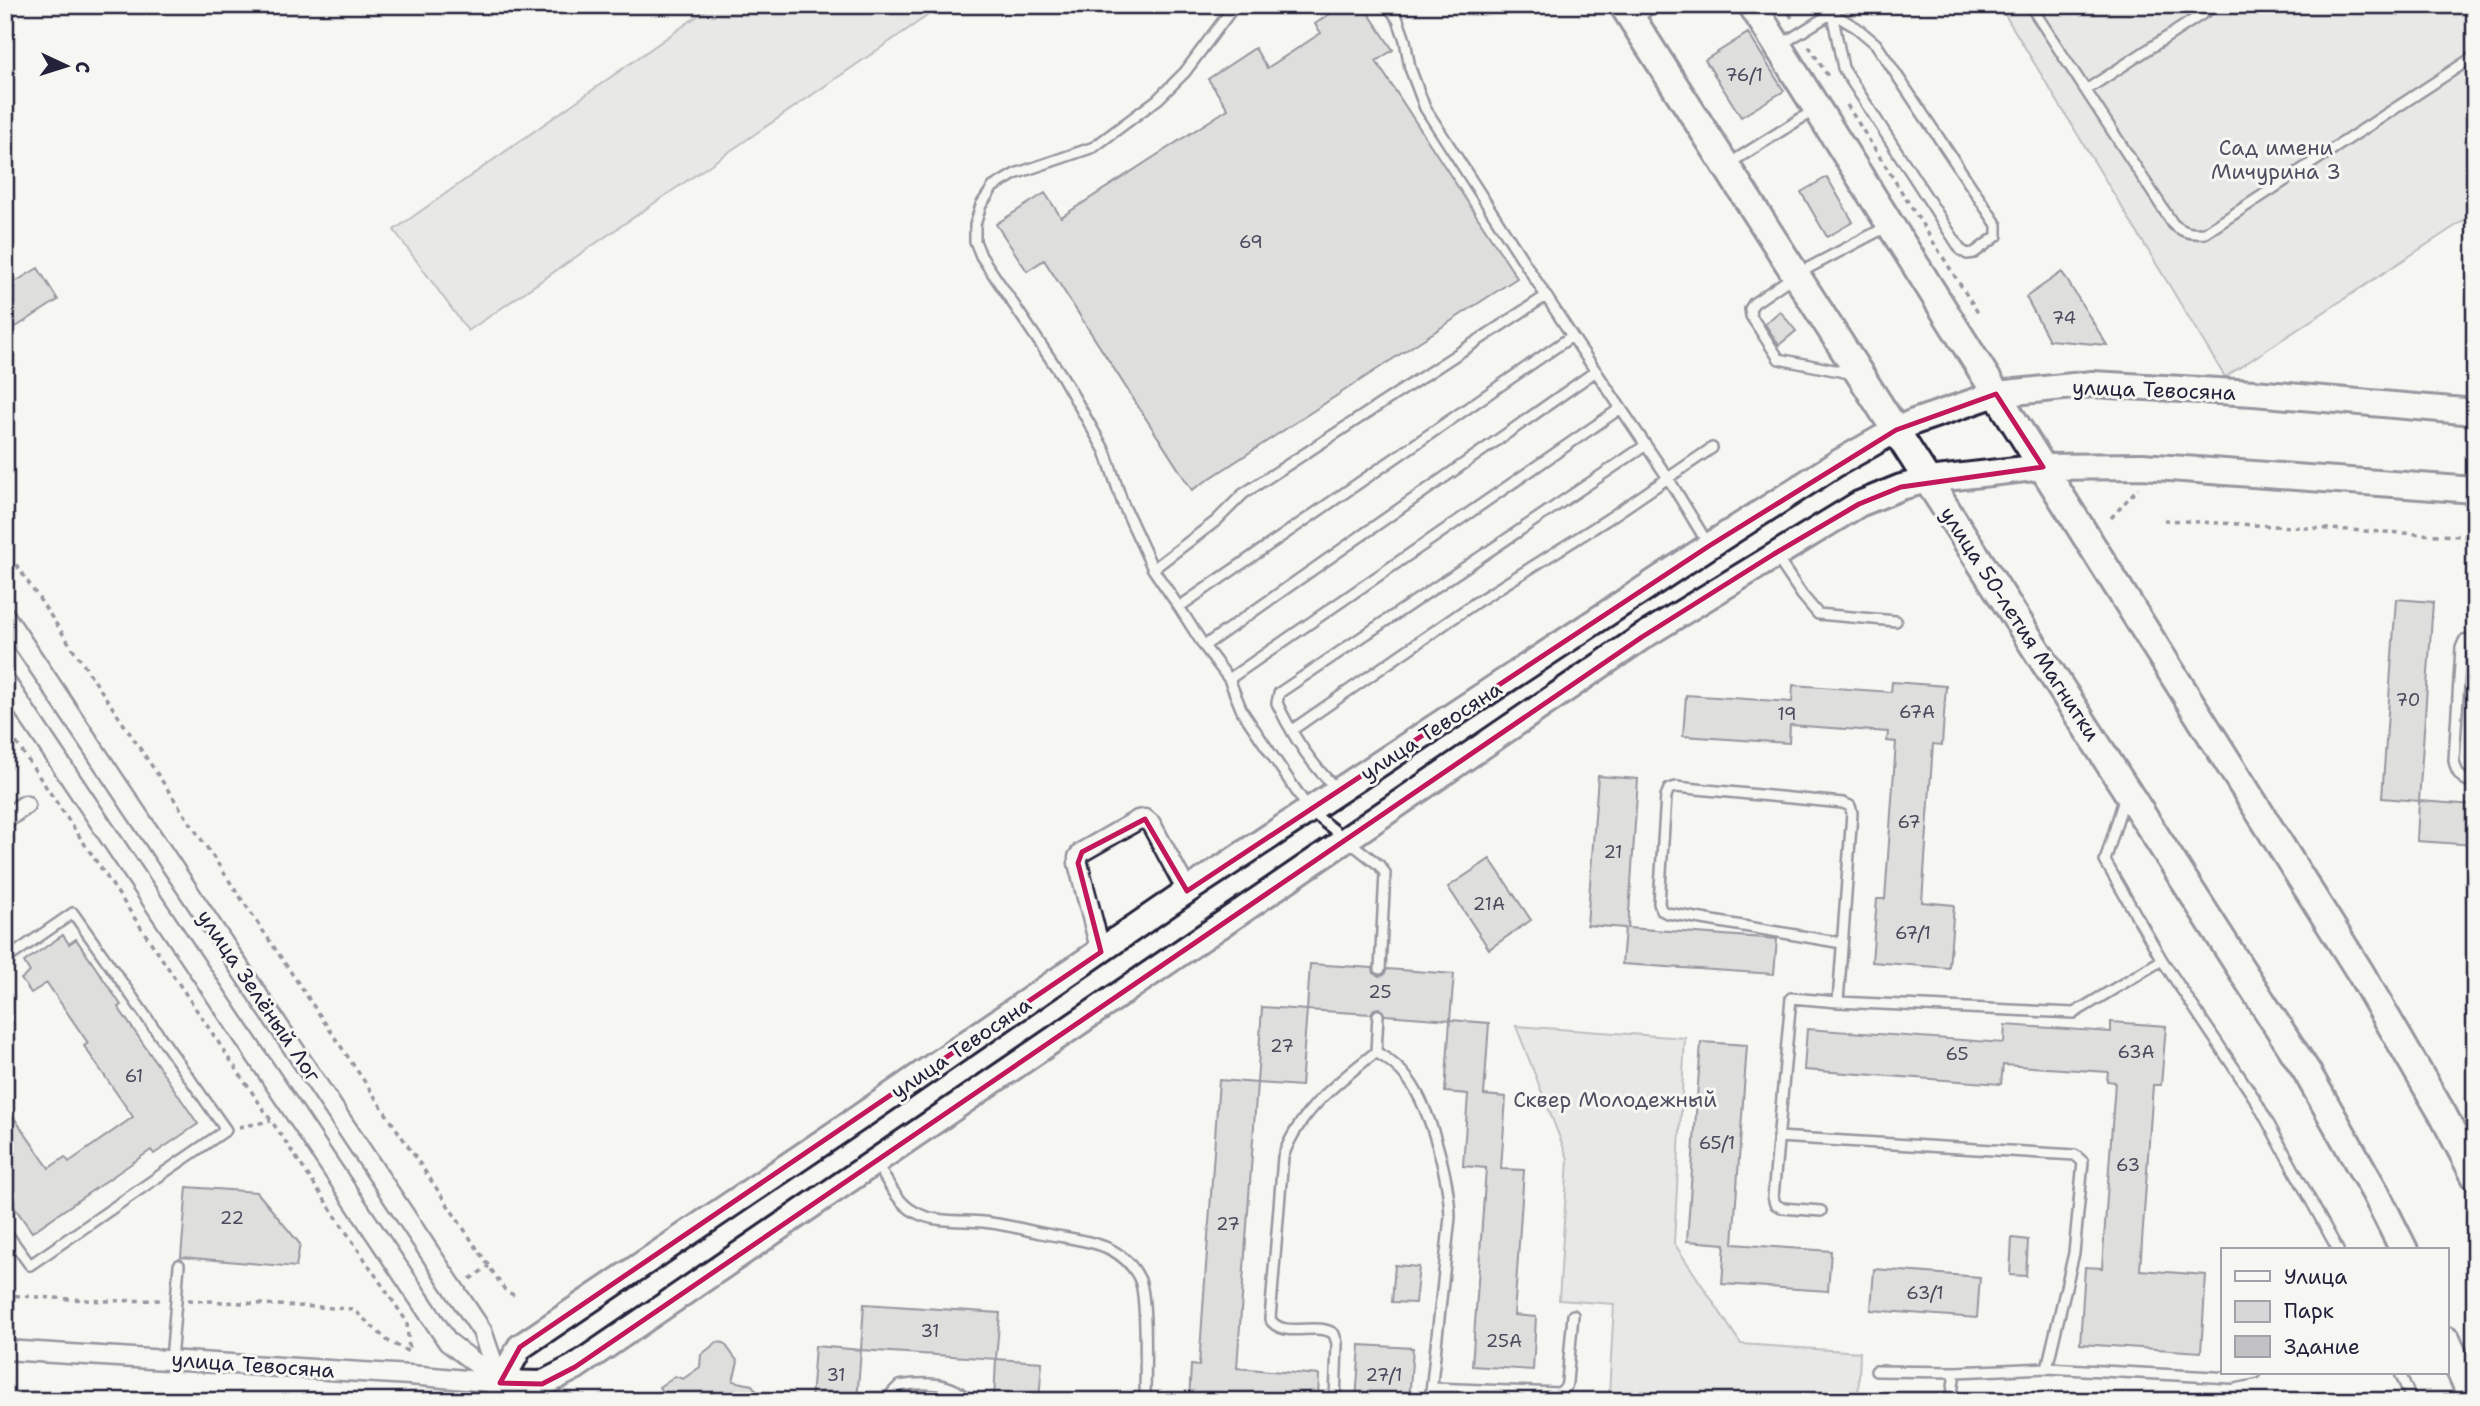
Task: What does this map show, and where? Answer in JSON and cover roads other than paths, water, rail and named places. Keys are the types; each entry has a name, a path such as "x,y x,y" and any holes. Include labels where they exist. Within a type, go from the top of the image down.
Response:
{"main road":[{"path":"1752,5 2360,972 2442,1112 2475,1176"},
{"name":"улица 50-летия Магнитки","path":"1628,13 2307,1072 2376,1194 2402,1248"},
{"path":"2448,1342 2474,1401"}],"street":[{"name":"улица Тевосяна","path":"500,1392 520,1347 1187,891 1709,546 1836,464 1896,430 1996,394 2092,384 2254,393 2475,412"},
{"name":"улица Тевосяна","path":"5,1350 171,1360 500,1392 542,1384 575,1367 1642,637 1859,504 1901,487 1928,480 2043,467 2142,466 2475,490"},
{"name":"улица Зелёный Лог","path":"5,616 482,1331 500,1392"},
{"name":"улица Зелёный Лог","path":"5,681 448,1342 500,1392"},
{"path":"5,819 25,805"},
{"path":"1101,952 1077,863 1082,852 1138,820 1145,819 1151,824 1187,891"}],"lane":[{"path":"1235,5 1185,72 1158,99 1094,147 1015,174 993,187 981,205 975,225 975,241 981,256 1062,376 1105,451 1123,504 1153,569 1229,679 1242,711 1310,811 1379,865 1385,873 1380,969"},
{"path":"1388,5 1398,20 1410,68 1425,108 1572,336 1668,478 1709,546"},
{"path":"1628,13 1655,5"},
{"path":"2030,5 2173,224 2192,234 2205,233 2475,56"},
{"path":"2086,90 2216,5"},
{"path":"1778,47 1830,9"},
{"path":"1830,9 1876,44 1997,225 1997,236 1974,253 1967,254 1961,250 1843,68 1830,9"},
{"path":"1726,166 1817,108"},
{"path":"1859,374 1784,362 1779,359 1751,316 1750,309 1754,303 1796,275 1891,225"},
{"path":"1153,569 1216,521 1243,494 1546,296"},
{"path":"1179,607 1572,336"},
{"path":"1204,646 1595,371"},
{"path":"1229,679 1620,408"},
{"path":"1340,791 1322,775 1279,708 1277,698 1283,690 1646,445"},
{"path":"1292,730 1475,603 1608,519 1712,448"},
{"path":"1774,554 1818,614 1896,621"},
{"path":"2475,639 2464,641 2461,648 2454,760 2459,776 2466,782 2475,784"},
{"path":"1838,1002 1852,813 1850,806 1843,803 1676,787 1669,789 1666,796 1659,903 1661,910 1842,943"},
{"path":"2127,790 2105,861 2162,961 2255,1099 2336,1248"},
{"path":"5,960 73,914 226,1130 30,1265 5,1231"},
{"path":"1821,1211 1782,1208 1775,1204 1773,1197 1791,998 2074,1013 2162,961"},
{"path":"1335,1401 1337,1343 1334,1334 1326,1329 1281,1328 1270,1319 1283,1157 1297,1126 1321,1098 1376,1052 1377,1015"},
{"path":"1376,1052 1394,1063 1410,1080 1423,1105 1443,1163 1449,1191 1450,1217 1430,1401"},
{"path":"1778,1137 2075,1155 2081,1158 2083,1165 2074,1253 2047,1368"},
{"path":"875,1161 904,1205 915,1213 930,1218 999,1223 1083,1240 1102,1244 1122,1256 1140,1279 1144,1302 1145,1401"},
{"path":"171,1360 179,1265"},
{"path":"1432,1388 1559,1393 1566,1387 1567,1382 1573,1315"},
{"path":"1876,1371 1955,1372 2047,1368 2232,1378 2251,1374"},
{"path":"1951,1401 1955,1372"},
{"path":"2400,1374 2412,1401"},
{"path":"891,1401 895,1389 903,1385 949,1386 962,1392 968,1401"}],"park label":[{"name":"Сад имени Мичурина 3","path":"2276,160"},
{"name":"Сквер Молодежный","path":"1615,1100"}]}
